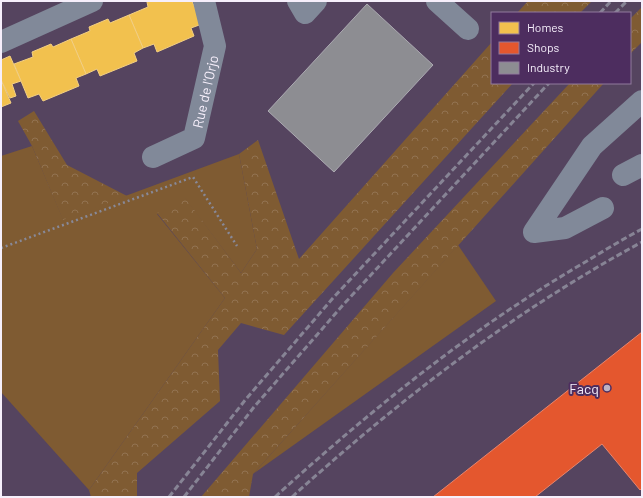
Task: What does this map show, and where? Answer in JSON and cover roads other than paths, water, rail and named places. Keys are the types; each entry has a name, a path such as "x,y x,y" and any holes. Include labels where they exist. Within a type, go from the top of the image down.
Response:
{"street":[{"path":"1,42 92,1"},
{"name":"Rue de l'Orjo","path":"153,157 194,138 215,46 204,1"},
{"path":"298,1 305,12 316,1"},
{"path":"437,1 468,28"},
{"path":"603,208 565,228 534,232 592,146 642,101"},
{"path":"623,175 642,165"}],"railway":[{"path":"601,12 611,1"},
{"path":"616,12 627,1"},
{"path":"169,497 246,399 333,298 533,84"},
{"path":"184,497 254,407 343,305 548,84"},
{"path":"275,497 386,401 464,341 545,286 642,229"},
{"path":"292,497 374,426 459,359 548,297 642,242"}],"place":[{"name":"Facq","path":"607,388"}]}
